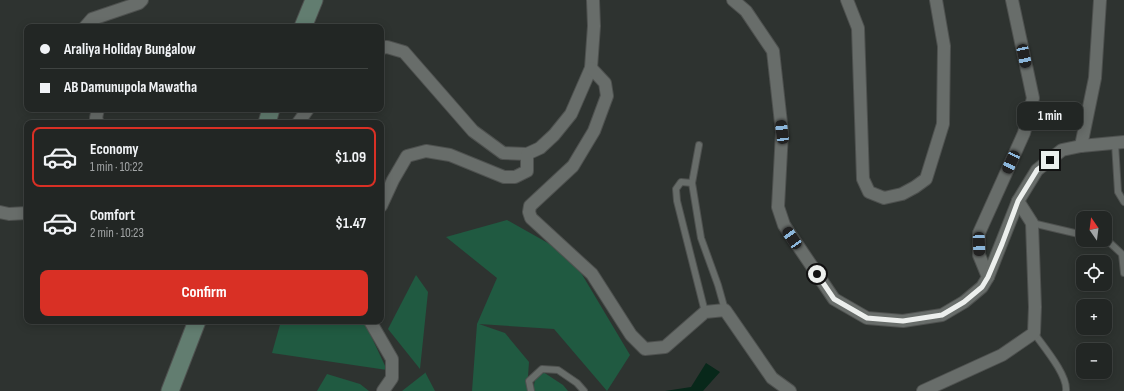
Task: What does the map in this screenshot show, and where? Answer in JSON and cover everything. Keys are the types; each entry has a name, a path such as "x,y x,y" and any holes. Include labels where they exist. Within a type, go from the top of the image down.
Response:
{"street":[{"path":"88,24 92,19 139,3 142,0"},
{"path":"304,24 314,0"},
{"path":"384,48 404,52 473,131 503,153 527,154 540,148 554,135 571,114 591,68 594,26 593,0"},
{"path":"733,0 746,11 773,51 782,132 778,207 784,225 834,299 867,318 903,321 942,315 964,302 982,287 988,277 1018,201 1037,170 1062,150 1081,146 1120,143"},
{"path":"847,0 858,28 863,179 869,192 884,198 902,194 926,179 943,124 944,46 936,0"},
{"path":"988,277 979,255 978,233 1024,133 1033,98 1012,0"},
{"path":"1081,146 1095,78 1100,0"},
{"path":"591,68 605,83 607,96 594,132 573,166 530,206 529,212 531,218 592,274 631,335 645,349 665,347 705,312 725,310 772,378 790,391"},
{"path":"384,200 407,156 426,151 450,155 504,177 515,177 526,171 527,154"},
{"path":"923,391 1002,354 1034,333 1035,307 1032,223 1018,201"},
{"path":"0,212 9,214 24,213"},
{"path":"170,391 196,324"},
{"path":"372,324 392,360 392,378 383,391"}],"lane":[{"path":"1120,143 1118,192 1124,202"},
{"path":"699,145 692,182 701,238 725,310"},
{"path":"692,182 681,182 676,189 677,201 705,312"},
{"path":"1032,223 1076,233"},
{"path":"1112,245 1122,254 1124,273"},
{"path":"1034,333 1054,360 1065,383 1066,391"},
{"path":"531,391 529,381 542,369 558,370 577,383 584,391"}],"shaded area":[{"path":"507,220 571,256 630,355 607,391 554,329 479,324 505,333 529,362 527,391 472,391 477,324 497,278 446,237"},
{"path":"416,275 428,292 420,369 388,329"},
{"path":"280,324 365,324 387,370 272,353"},
{"path":"706,363 720,372 703,391 665,391 691,387"},
{"path":"537,368 563,385 568,391 533,391"},
{"path":"425,373 435,391 402,391"},
{"path":"327,374 360,384 369,391 317,391"}],"route":[{"path":"817,274 834,299 867,318 903,321 942,315 964,302 982,287 988,277 1002,244 1018,201 1037,170 1050,160"}]}
